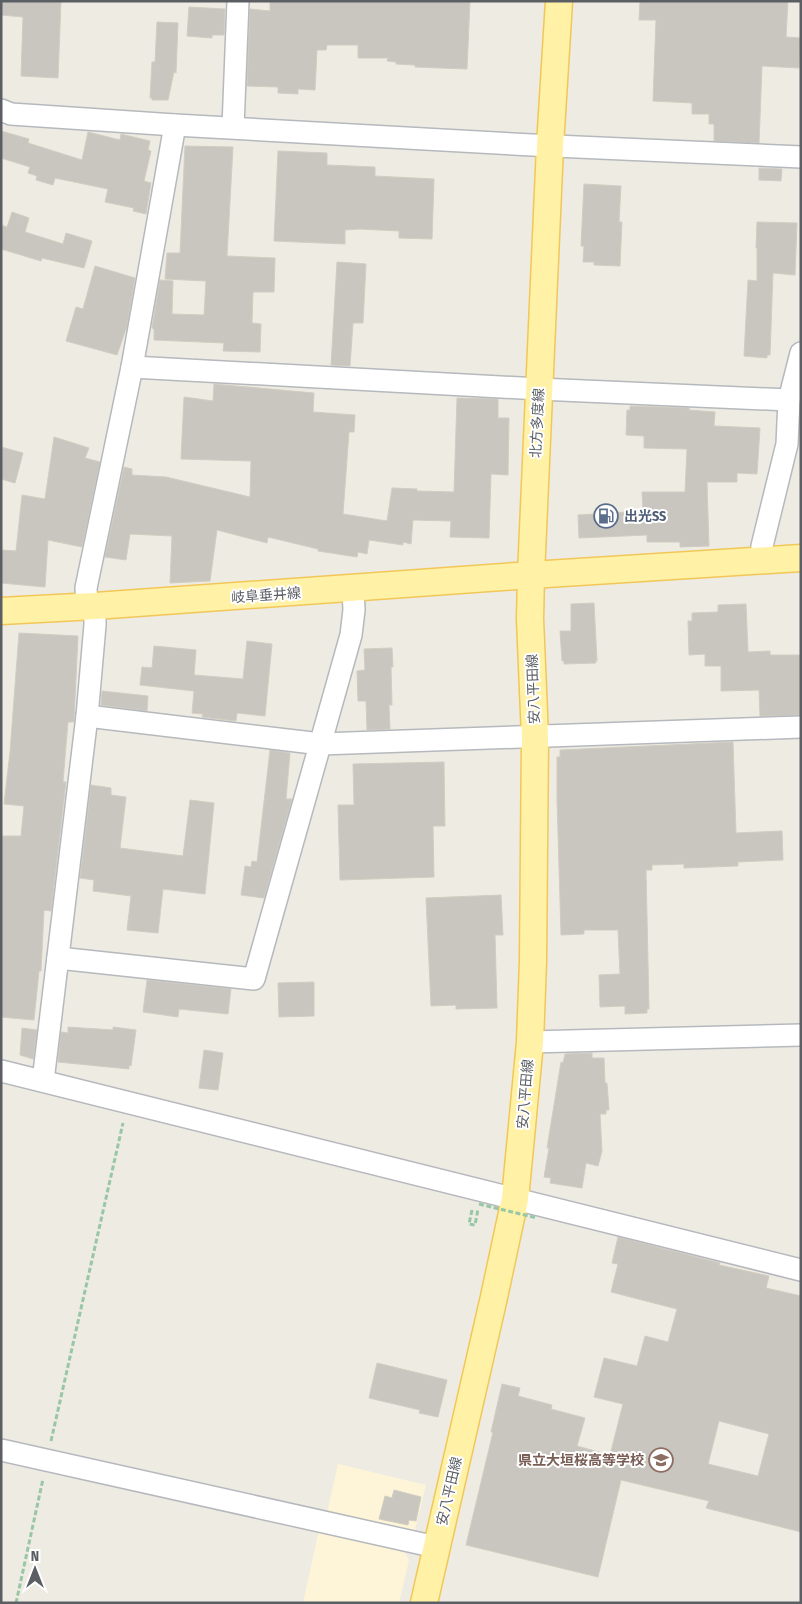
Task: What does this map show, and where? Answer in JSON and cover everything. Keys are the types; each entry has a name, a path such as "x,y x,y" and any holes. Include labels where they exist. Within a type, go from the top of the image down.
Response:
{"main road":[{"name":"北方多度線","path":"531,575 550,146 559,1"},
{"path":"531,575 801,558"},
{"name":"岐阜垂井線","path":"1,611 354,589 531,575"},
{"name":"安八平田線","path":"424,1603 515,1199 530,1042 533,961 535,737 530,619 531,575"}],"street":[{"path":"233,127 238,1"},
{"path":"1,110 11,114 175,125 550,146 801,157"},
{"path":"43,1081 87,716 95,625 86,588 132,367 175,125"},
{"path":"761,561 762,546 787,444 789,400 801,353"},
{"path":"132,367 539,389 789,400"},
{"path":"58,958 254,979 351,635 354,589"},
{"path":"87,716 321,744 801,726"},
{"path":"530,1042 801,1035"},
{"path":"1,1071 128,1101 233,1130 801,1270"},
{"path":"1,1450 436,1548"}],"path":[{"path":"16,1603 128,1101"},
{"path":"473,1205 469,1224 475,1225 479,1204 537,1218"}],"shaded area":[{"path":"338,1464 426,1485 414,1534 327,1513"},
{"path":"319,1530 403,1549 409,1560 399,1603 303,1603"}],"building":[{"path":"1,1 61,1 58,78 21,76 23,17 1,15"},
{"path":"270,1 470,1 467,69 415,67 415,65 396,64 396,62 387,61 388,58 358,58 358,45 327,45 326,50 317,50 315,90 298,89 298,94 278,93 278,87 247,86 250,9 270,11"},
{"path":"640,1 788,1 786,37 801,38 799,68 762,66 759,143 714,141 714,124 709,124 709,114 692,114 692,103 653,101 656,20 639,20"},
{"path":"189,7 225,9 224,35 212,35 212,38 187,36"},
{"path":"157,22 178,23 176,73 174,72 168,100 152,100 150,98 152,62 155,62"},
{"path":"1,131 29,139 28,143 82,160 88,132 120,140 121,134 150,141 148,150 151,151 144,181 151,183 146,214 133,211 134,208 105,202 108,189 55,178 53,185 36,180 37,176 28,173 30,167 1,158"},
{"path":"185,146 233,147 227,256 275,258 274,292 253,292 252,323 261,324 260,352 223,351 224,343 154,340 154,329 152,328 160,280 173,281 172,314 204,315 206,281 165,279 167,253 180,253"},
{"path":"278,151 327,153 327,165 375,167 375,176 434,179 432,239 399,238 399,231 359,229 345,230 345,244 274,241"},
{"path":"759,168 782,169 781,181 759,180"},
{"path":"584,184 621,186 619,222 622,222 620,266 594,265 594,262 583,262 584,246 581,246"},
{"path":"12,212 29,218 25,232 63,244 66,233 92,241 84,268 42,258 41,261 1,249 1,225 7,227"},
{"path":"757,222 797,223 795,275 773,273 770,355 767,355 767,358 744,356 748,280 757,281"},
{"path":"337,262 366,264 363,323 353,323 350,366 331,365"},
{"path":"95,266 135,278 127,326 117,355 66,341 76,307 83,309"},
{"path":"214,384 314,393 313,412 355,415 354,432 349,432 343,514 387,521 392,488 454,492 457,398 498,399 498,418 509,418 508,475 491,474 489,538 450,537 451,521 413,520 411,544 403,542 403,545 369,540 367,554 358,552 357,557 318,551 318,549 268,537 267,543 217,530 210,581 170,583 172,536 130,534 126,560 105,557 124,467 132,469 132,475 166,477 250,497 251,461 181,459 184,397 213,401"},
{"path":"630,406 689,408 689,410 715,412 714,426 760,428 757,474 737,473 737,482 707,482 709,546 680,547 680,542 647,542 647,535 579,538 578,515 643,511 642,492 685,492 687,449 644,448 644,436 626,435 627,410 630,410"},
{"path":"54,437 89,448 85,458 100,462 82,547 48,540 45,587 1,583 1,550 16,551 22,495 45,499"},
{"path":"1,447 23,453 15,483 1,479"},
{"path":"594,603 597,661 595,661 596,663 564,664 564,661 562,661 560,631 571,631 571,604"},
{"path":"746,604 748,652 770,651 770,655 801,655 801,715 760,716 759,690 721,691 721,666 705,666 705,654 689,655 688,621 692,621 692,613 718,612 718,605"},
{"path":"19,633 78,636 74,722 68,722 63,782 66,782 51,911 44,910 41,971 39,971 34,1020 1,1017 1,836 21,836 24,806 4,804"},
{"path":"247,641 272,644 265,716 237,713 236,721 202,717 203,714 192,713 194,691 140,685 142,667 152,668 154,646 196,650 194,675 243,679"},
{"path":"392,648 392,705 389,705 390,729 367,730 366,701 358,701 357,671 365,670 364,649"},
{"path":"102,691 148,696 147,711 101,705"},
{"path":"733,742 736,833 782,831 783,860 738,862 738,866 684,868 684,864 652,865 652,870 646,870 649,1009 647,1009 647,1013 625,1014 625,1006 600,1007 599,975 620,974 618,930 584,930 584,934 561,935 557,799 557,757 560,757 560,750"},
{"path":"270,750 290,753 286,799 292,799 264,898 241,895 245,866 251,867 252,861 257,862"},
{"path":"444,762 445,826 433,826 434,877 340,880 338,805 354,805 353,764"},
{"path":"91,785 111,788 111,795 126,797 120,848 183,856 190,800 214,803 205,894 163,889 158,933 127,930 131,896 93,891 94,880 80,878"},
{"path":"501,895 503,935 495,935 497,1008 456,1009 456,1005 431,1006 426,898"},
{"path":"147,980 231,989 228,1014 179,1009 178,1017 143,1012"},
{"path":"314,982 314,1016 279,1017 278,983"},
{"path":"68,1027 113,1030 113,1027 136,1030 131,1066 129,1065 129,1069 58,1062 61,1032 68,1033"},
{"path":"22,1028 37,1030 33,1059 20,1055"},
{"path":"204,1050 223,1053 218,1090 199,1088"},
{"path":"592,1053 592,1058 604,1058 609,1110 606,1110 606,1114 600,1114 602,1151 598,1166 586,1163 582,1188 550,1183 551,1178 544,1177 561,1062 563,1063 565,1054"},
{"path":"618,1237 720,1263 719,1265 769,1276 766,1288 801,1296 801,1532 706,1508 709,1501 621,1480 598,1577 466,1545 493,1432 491,1432 502,1384 520,1388 518,1396 552,1405 551,1409 585,1418 577,1446 610,1455 623,1404 594,1397 604,1358 637,1366 645,1336 668,1342 677,1309 611,1292 618,1264 612,1263","holes":["719,1421 769,1434 758,1476 708,1464"]},
{"path":"377,1363 447,1380 438,1417 419,1413 420,1410 369,1398"},
{"path":"394,1490 421,1497 416,1521 409,1520 408,1525 379,1519 385,1496 392,1498"}],"place":[{"name":"出光SS","path":"606,516"},
{"name":"県立大垣桜高等学校","path":"661,1460"}]}
